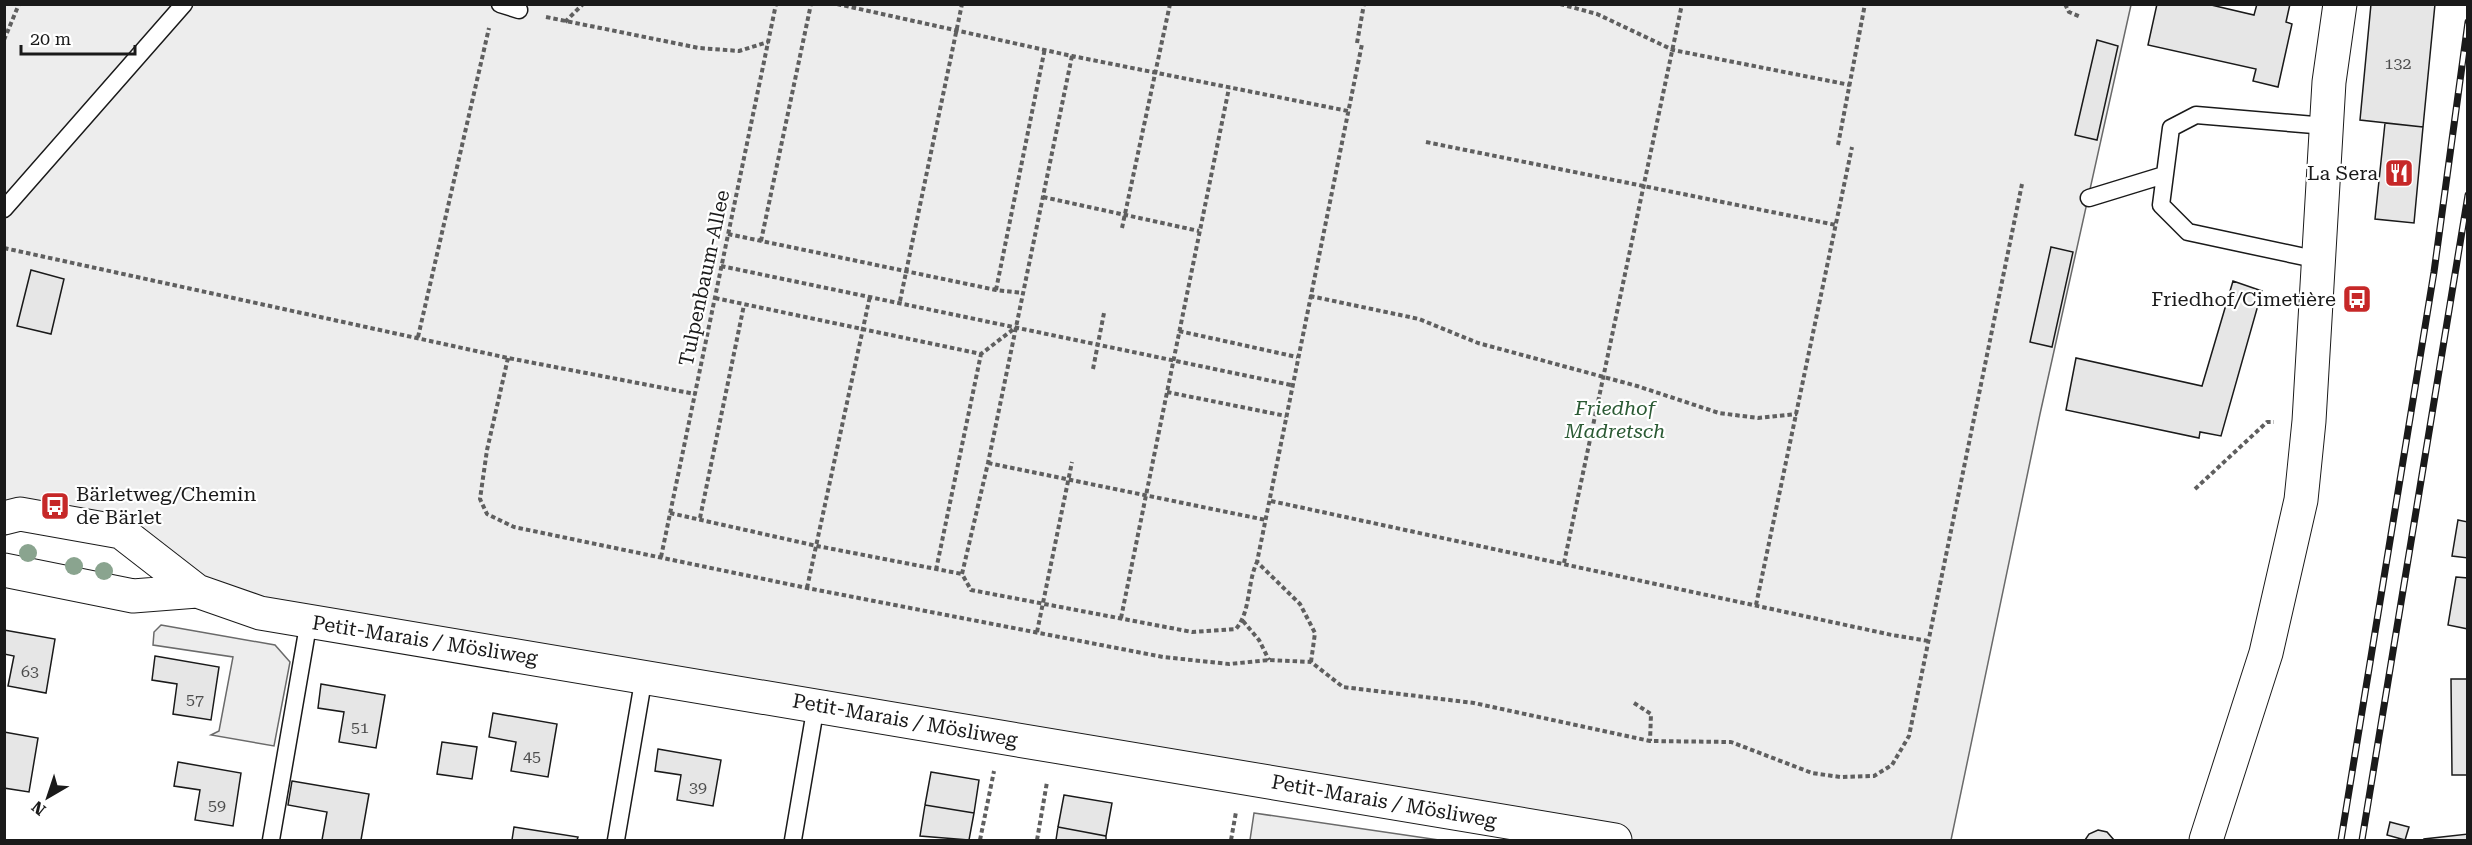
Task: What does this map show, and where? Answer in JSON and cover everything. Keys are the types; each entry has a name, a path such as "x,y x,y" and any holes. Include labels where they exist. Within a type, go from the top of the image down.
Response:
{"street":[{"path":"2206,840 2266,653 2301,500 2309,421 2326,126 2340,4"},
{"name":"Petit-Marais / Mösliweg","path":"4,518 20,514 121,532 197,591 260,613 1615,840"},
{"name":"Petit-Marais / Mösliweg","path":"4,570 133,596 197,591"}],"lane":[{"path":"4,209 184,4"},
{"path":"496,10 519,10"},
{"path":"2319,260 2188,232 2161,205 2171,128 2196,115 2326,126"},
{"path":"2089,198 2164,175"},
{"path":"271,840 309,620"},
{"path":"616,840 644,676"},
{"path":"793,840 816,705"}],"path":[{"path":"4,40 19,4"},
{"path":"565,22 583,4"},
{"name":"Tulpenbaum-Allee","path":"660,557 776,4"},
{"path":"761,241 811,4"},
{"path":"837,4 1045,48 1072,56 1154,70 1229,88 1348,111"},
{"path":"900,301 962,4"},
{"path":"1122,228 1154,70 1170,4"},
{"path":"1072,56 988,463 962,574 971,590 1192,632 1236,629 1243,621 1249,577 1257,562 1271,501 1291,385 1348,111 1364,4"},
{"path":"1560,4 1597,14 1672,50 1850,85"},
{"path":"1564,563 1682,4"},
{"path":"1838,145 1865,4"},
{"path":"2064,4 2069,12 2081,17"},
{"path":"418,337 496,10"},
{"path":"519,10 565,22 699,48 739,51 768,42"},
{"path":"996,290 1045,48"},
{"path":"1121,618 1144,496 1229,88"},
{"path":"1426,142 1836,225"},
{"path":"1756,605 1852,147"},
{"path":"508,357 480,499 487,514 514,526 807,588 1163,657 1228,664 1269,660 1311,662 1343,687 1474,702 1650,741 1731,742 1812,773 1840,777 1874,776 1892,765 1909,736 2022,184"},
{"path":"1043,197 1125,213 1199,231"},
{"path":"728,234 1023,294"},
{"path":"4,248 508,357 695,394"},
{"path":"721,266 900,301 1291,385"},
{"path":"807,588 870,296"},
{"path":"1310,296 1419,319 1478,343 1604,377 1719,413 1758,418 1797,414"},
{"path":"715,298 981,354"},
{"path":"700,518 744,305"},
{"path":"1093,369 1104,313"},
{"path":"936,570 981,354 1016,327"},
{"path":"1179,331 1297,357"},
{"path":"1167,392 1286,417"},
{"path":"2195,489 2267,422 2278,422"},
{"path":"1036,632 1044,603 1072,462"},
{"path":"988,463 1266,520"},
{"path":"1271,501 1892,635 1929,641"},
{"path":"670,513 817,546 962,574"},
{"path":"1257,562 1300,604 1316,633 1311,662"},
{"path":"1243,621 1259,640 1269,660"},
{"path":"1634,703 1651,714 1650,741"},
{"path":"980,840 995,761"},
{"path":"1037,840 1049,770"},
{"path":"1231,840 1238,801"}],"green space":[{"name":"Friedhof Madretsch","path":"4,5 2131,5 2040,414 1951,840 1615,840 309,620 157,559 5,518"},
{"path":"161,625 275,645 290,662 274,746 211,735 219,731 233,657 153,645 154,632"},
{"path":"1254,813 1439,840 1250,840"}],"building":[{"path":"2157,4 2207,4 2254,15 2257,4 2290,4 2286,22 2292,24 2278,87 2253,81 2256,69 2148,45"},
{"path":"2371,4 2435,4 2423,127 2360,120"},
{"path":"2097,40 2118,46 2097,140 2075,135"},
{"name":"La Sera","path":"2385,123 2423,127 2414,223 2375,219"},
{"path":"2051,247 2073,252 2052,347 2030,342"},
{"path":"31,270 64,279 51,334 17,326"},
{"path":"2233,281 2262,291 2221,436 2200,432 2199,438 2066,410 2076,358 2202,386"},
{"path":"2458,520 2468,522 2468,558 2452,556"},
{"path":"2456,577 2468,578 2468,629 2448,625"},
{"path":"4,630 55,639 46,693 8,686 14,656 4,654"},
{"path":"155,656 219,667 211,720 173,714 177,684 152,680"},
{"path":"2451,679 2468,679 2468,775 2452,775"},
{"path":"321,684 385,695 376,748 339,742 344,712 318,708"},
{"path":"493,713 557,724 548,777 511,771 516,742 489,737"},
{"path":"4,732 38,738 29,792 4,788"},
{"path":"442,742 477,747 472,779 437,774"},
{"path":"658,749 721,760 713,806 677,800 681,775 655,771"},
{"path":"178,762 241,773 233,826 195,820 200,790 174,786"},
{"path":"931,772 979,780 974,813 925,805"},
{"path":"292,781 369,794 361,840 322,840 327,812 288,805"},
{"path":"1064,795 1112,803 1106,836 1058,827"},
{"path":"925,805 974,813 969,840 920,836"},
{"path":"2390,822 2409,827 2405,840 2387,835"},
{"path":"514,827 578,837 577,840 512,840"},
{"path":"1058,827 1106,836 1106,840 1056,840"},
{"path":"2098,830 2107,832 2114,840 2085,840 2089,834"},
{"path":"2468,834 2468,840 2424,840 2424,839"}],"railway":[{"path":"2341,840 2434,272 2468,22"},
{"path":"2362,840 2468,195"}],"place":[{"name":"La Sera","path":"2399,173"},
{"name":"Friedhof/Cimetière","path":"2357,299"},
{"name":"Bärletweg/Chemin de Bärlet","path":"55,506"}]}
